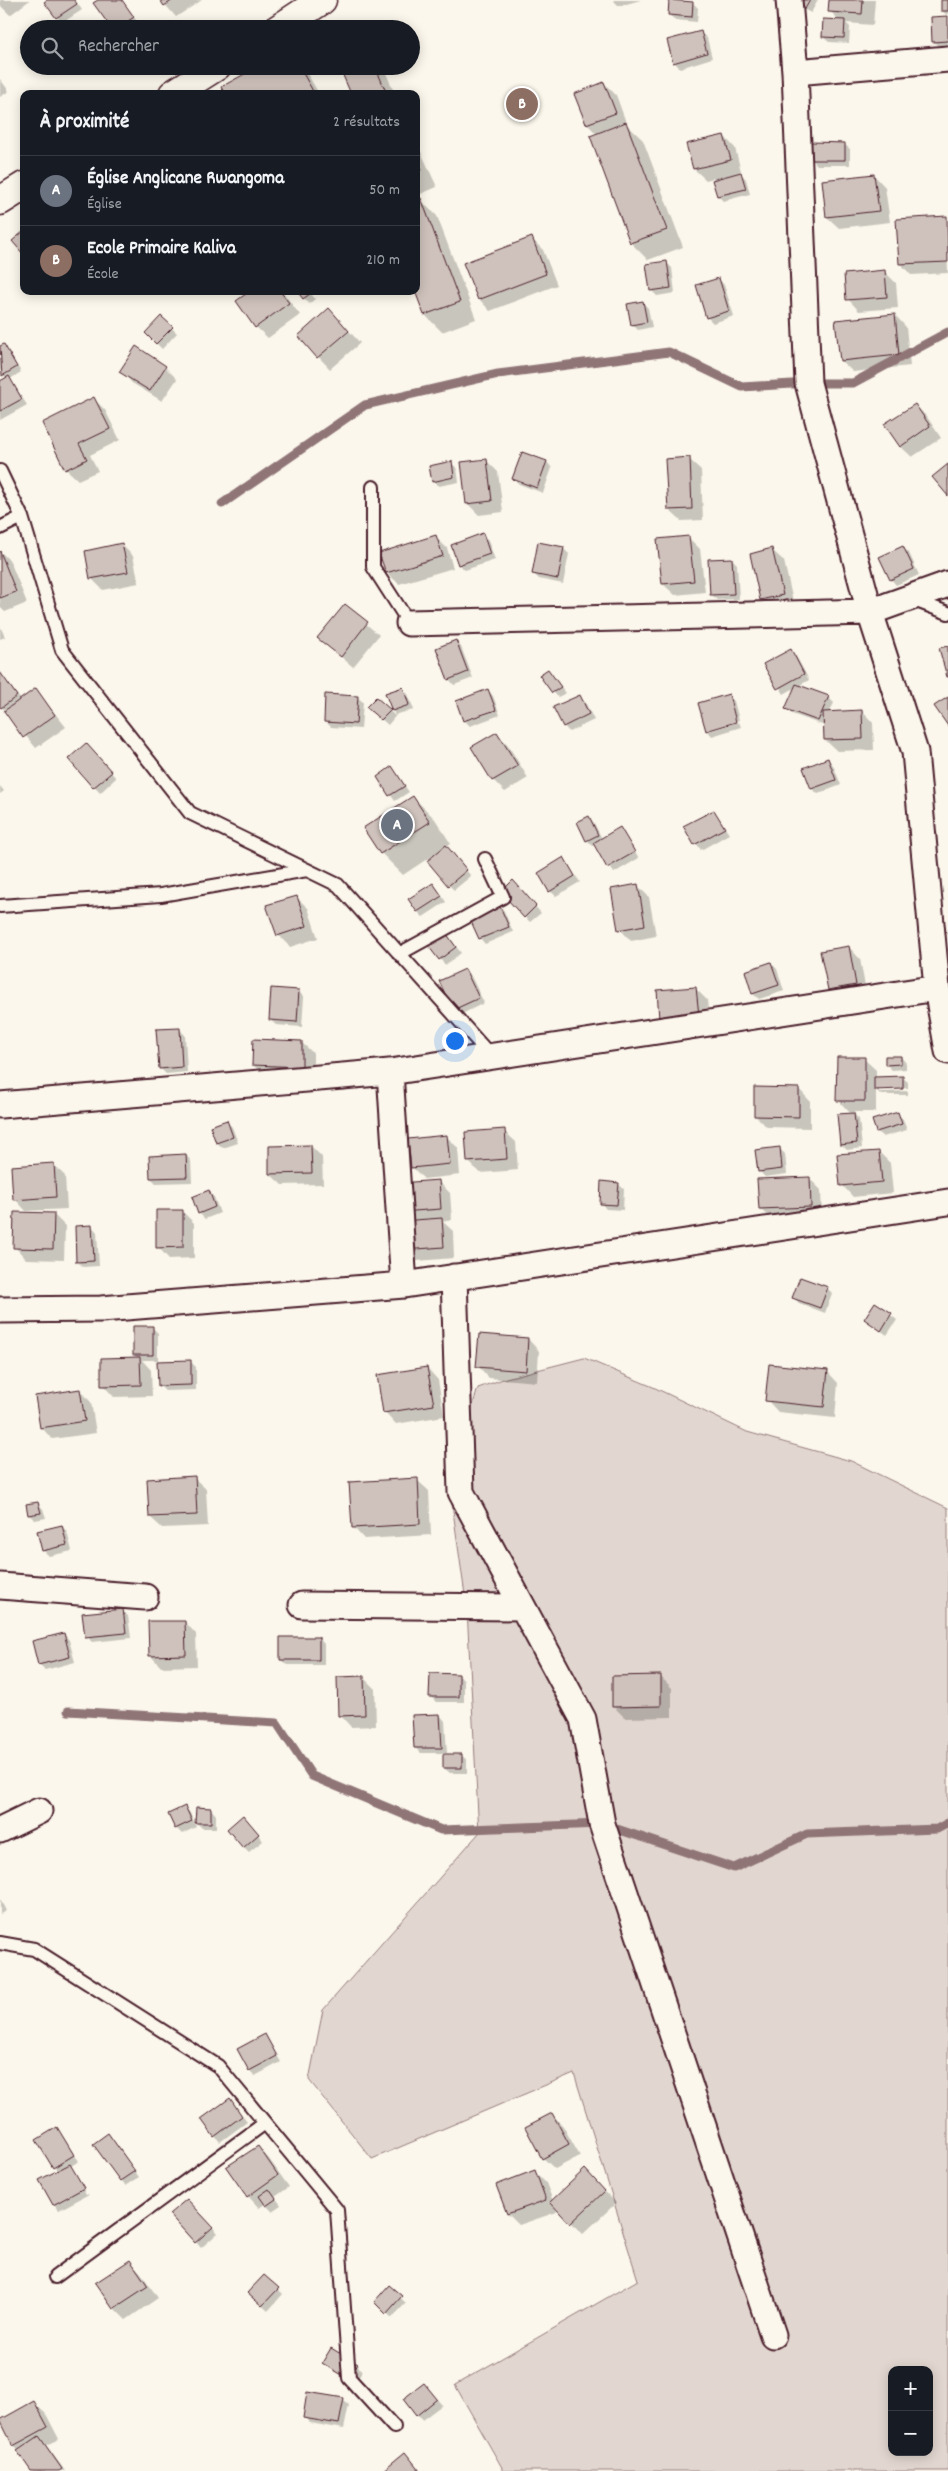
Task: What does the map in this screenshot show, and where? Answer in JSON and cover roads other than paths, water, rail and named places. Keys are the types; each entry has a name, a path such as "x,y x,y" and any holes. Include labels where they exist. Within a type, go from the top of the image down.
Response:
{"street":[{"path":"292,20 322,0"},
{"path":"789,0 795,72 808,383 870,612 915,752 943,989 948,1051"},
{"path":"795,72 948,59"},
{"path":"179,90 203,75"},
{"path":"0,201 20,188"},
{"path":"409,623 870,612 948,584"},
{"path":"0,1105 390,1072 943,989"},
{"path":"390,1072 404,1285"},
{"path":"0,1310 101,1310 404,1285 948,1202"},
{"path":"454,1277 462,1492 583,1720 602,1824 773,2335"},
{"path":"0,1586 144,1597"},
{"path":"302,1605 522,1607"},
{"path":"0,1830 39,1811"}],"lane":[{"path":"0,471 22,517 62,650 190,813 338,885 491,1056"},
{"path":"372,486 373,567 409,623"},
{"path":"0,528 22,517"},
{"path":"908,598 948,613"},
{"path":"399,954 503,897 485,858"},
{"path":"0,906 161,895 307,870"},
{"path":"0,1943 34,1949 218,2066 337,2210 349,2378 394,2426"},
{"path":"55,2277 265,2123"}],"waterway":[{"path":"222,504 365,405 498,374 669,352 742,387 808,383 853,383 948,332"},
{"path":"68,1711 277,1723 312,1776 441,1830 602,1824 734,1868 807,1834 937,1829 948,1823"}],"place":[{"name":"Ecole Primaire Kaliva","path":"522,104"},
{"name":"Église Anglicane Rwangoma","path":"397,825"}]}
